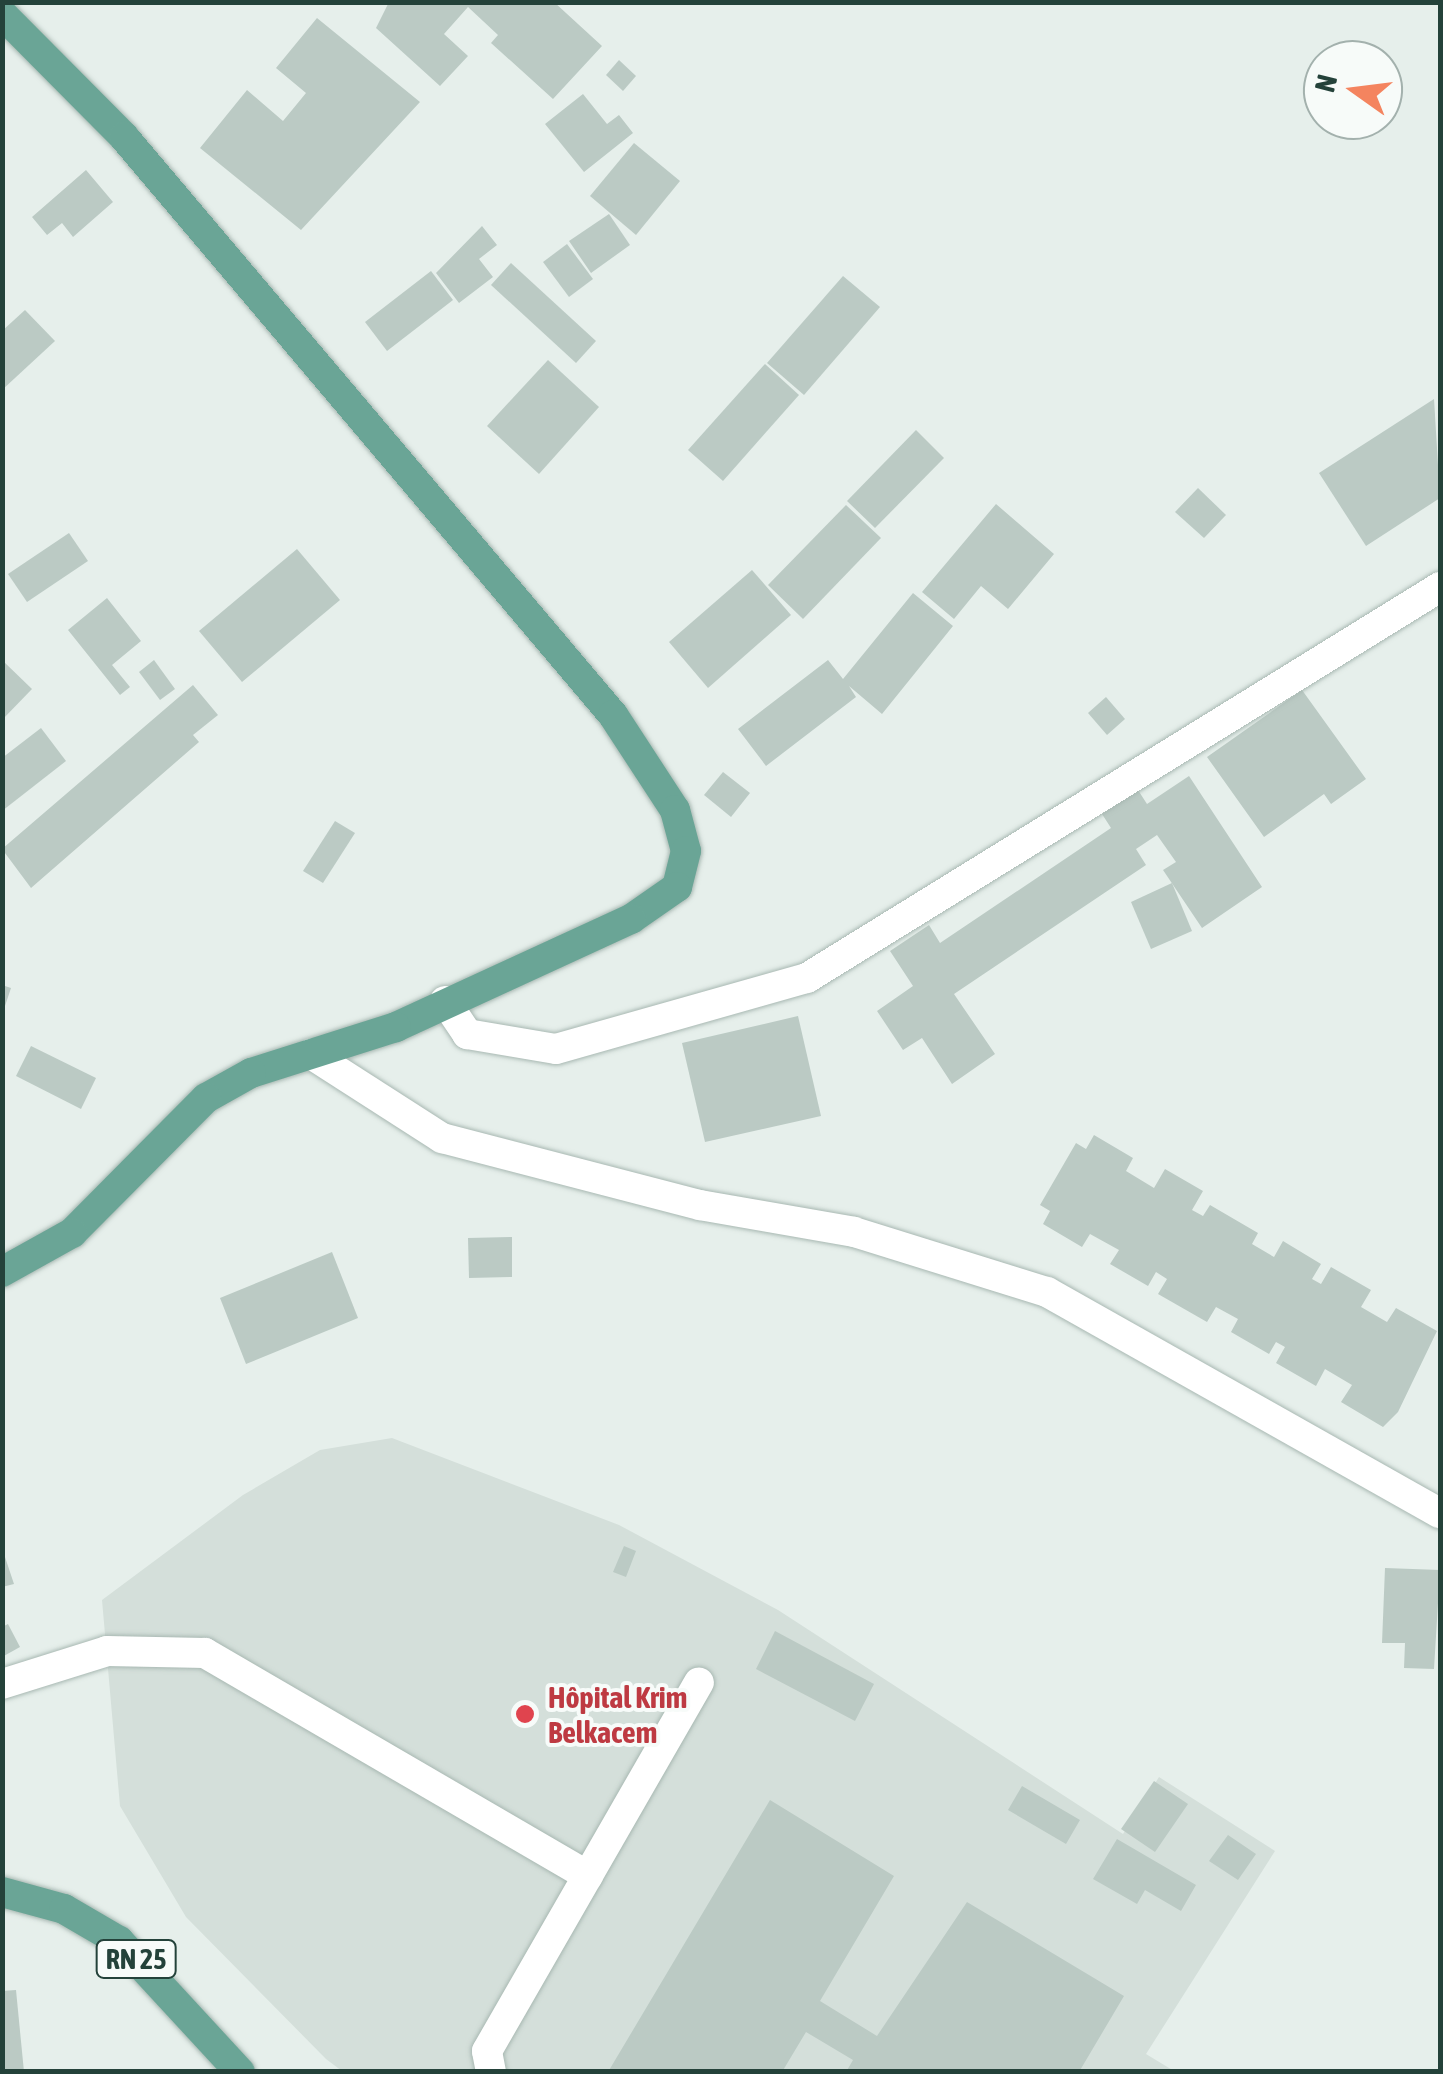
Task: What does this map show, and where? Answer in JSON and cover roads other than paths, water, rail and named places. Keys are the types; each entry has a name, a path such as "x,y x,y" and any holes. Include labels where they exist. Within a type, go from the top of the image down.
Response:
{"main road":[{"path":"2,14 124,137 600,699 676,810 686,869 661,902 446,1001 206,1098 72,1233 2,1272"},
{"name":"RN 25","path":"2,1892 64,1909 119,1941 240,2072"}],"street":[{"path":"446,1001 467,1034 556,1049 808,978 1440,587"},
{"path":"311,1054 442,1138 700,1204 854,1232 1047,1292 1440,1513"},
{"path":"2,1684 106,1651 204,1652 588,1876"},
{"path":"491,2072 487,2051 699,1683"}],"place":[{"name":"Hôpital Krim Belkacem","path":"525,1714"}]}
